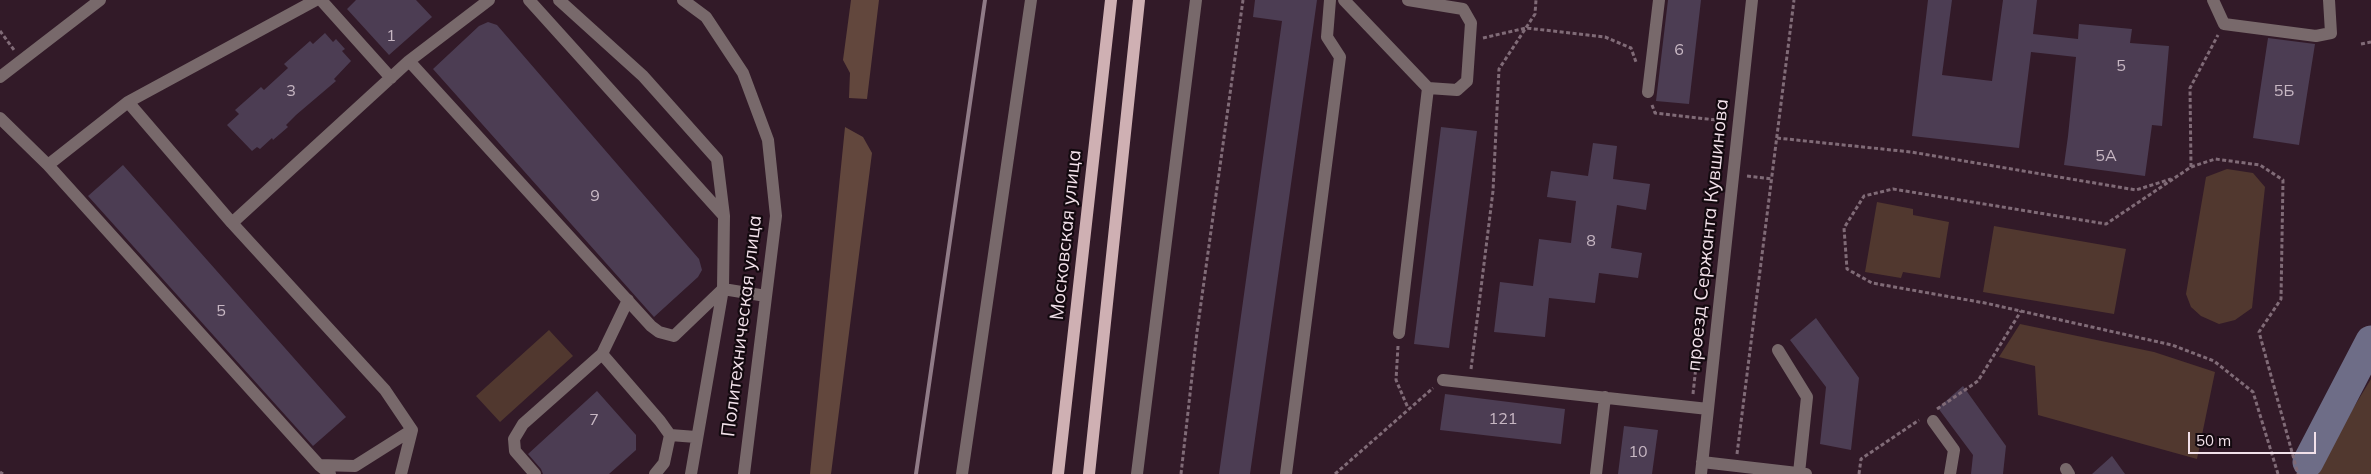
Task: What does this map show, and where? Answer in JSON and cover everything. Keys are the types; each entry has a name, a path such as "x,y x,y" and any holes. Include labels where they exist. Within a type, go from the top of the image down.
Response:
{"main road":[{"name":"Московская улица","path":"1058,474 1111,0"},
{"path":"1089,474 1139,0"}],"street":[{"path":"0,77 100,0"},
{"path":"48,165 128,102 316,0"},
{"path":"321,0 391,78"},
{"path":"232,222 409,61 489,0"},
{"path":"529,0 724,216"},
{"path":"559,0 643,76 717,159 724,216 723,289 691,474"},
{"name":"Политехническая улица","path":"683,0 706,18 743,72 768,140 776,216 744,474"},
{"path":"962,474 1031,0"},
{"path":"1137,474 1196,0"},
{"path":"1286,474 1340,57 1327,37 1330,0"},
{"path":"1344,0 1428,88 1457,90 1467,80 1471,23 1463,9 1408,0"},
{"path":"1648,92 1659,0"},
{"name":"проезд Сержанта Кувшинова","path":"1702,468 1752,0"},
{"path":"2213,0 2224,24 2316,36 2331,33 2329,0"},
{"path":"409,61 659,332 674,336 723,289"},
{"path":"1399,333 1428,88"},
{"path":"128,102 232,222 385,390 412,430 401,474"},
{"path":"0,118 48,165 319,465 330,474"},
{"path":"723,289 766,296"},
{"path":"535,474 515,451 514,439 523,424 602,354 628,300"},
{"path":"1702,468 1736,466 1802,474 1808,397 1778,350"},
{"path":"602,354 670,435 664,463 655,474"},
{"path":"1443,380 1708,409"},
{"path":"1596,474 1605,397"},
{"path":"1933,420 1954,450 1950,474"},
{"path":"319,465 355,466 412,430"},
{"path":"670,435 696,437"}],"path":[{"path":"1181,474 1199,322 1243,0"},
{"path":"1469,382 1493,190 1499,69 1535,14 1536,0"},
{"path":"1736,466 1794,0"},
{"path":"2191,167 2190,88 2224,24"},
{"path":"1470,40 1526,28 1605,38 1631,48 1638,66"},
{"path":"0,30 22,60"},
{"path":"2361,44 2371,42"},
{"path":"1648,92 1655,112 1730,122"},
{"path":"1777,138 1911,152 2136,190 2175,178"},
{"path":"2278,474 2254,392 2214,361 2172,345 2021,311 1872,283 1847,269 1844,228 1864,196 1892,189 2106,224 2191,167 2215,159 2260,165 2283,180 2281,299 2260,332 2298,474"},
{"path":"1994,356 2021,311"},
{"path":"1399,333 1396,380 1408,408"},
{"path":"1335,474 1408,408 1443,380"}],"shaded area":[{"path":"851,0 879,0 867,99 849,98 850,73 843,60"},
{"path":"845,127 863,137 872,153 831,474 810,474"},
{"path":"2227,169 2253,173 2265,187 2252,308 2235,320 2219,324 2201,316 2191,307 2186,294 2206,177"},
{"path":"1877,202 1913,209 1913,215 1949,222 1940,278 1903,272 1901,278 1865,272"},
{"path":"1994,226 2126,249 2114,314 1983,292"},
{"path":"2020,324 2154,352 2215,372 2197,459 2038,415 2035,366 1999,357"},
{"path":"549,330 573,356 500,422 476,396"},
{"path":"2371,379 2371,474 2310,474 2335,438"}],"building":[{"path":"356,0 416,0 432,17 389,55 347,9"},
{"path":"1255,0 1317,0 1250,474 1219,474 1282,21 1253,17"},
{"path":"1668,0 1701,0 1689,104 1656,101"},
{"path":"1928,0 1952,0 1942,75 1992,81 2003,0 2037,0 2033,34 2078,39 2079,24 2132,29 2130,43 2169,46 2162,126 2152,125 2145,176 2064,165 2076,57 2031,52 2019,148 1912,136"},
{"path":"488,22 497,25 699,259 702,270 698,277 654,317 433,69 479,26"},
{"path":"325,33 333,42 336,39 345,49 342,51 351,61 334,79 336,81 296,115 286,125 288,127 260,149 257,147 252,151 227,125 239,114 235,110 261,87 264,90 288,68 284,64 310,41 313,44"},
{"path":"2268,38 2315,44 2299,145 2253,138"},
{"path":"1441,127 1477,131 1449,348 1414,344"},
{"path":"1593,143 1617,146 1613,179 1650,184 1646,210 1617,205 1611,248 1642,253 1638,278 1599,273 1595,303 1549,298 1545,337 1494,332 1500,282 1533,286 1539,239 1571,243 1576,201 1547,197 1551,171 1588,176"},
{"path":"123,165 346,417 313,446 88,196"},
{"path":"1816,318 1859,378 1851,450 1820,444 1826,387 1790,340"},
{"path":"1963,386 2006,446 2003,474 1971,474 1973,455 1938,408"},
{"path":"597,391 636,435 636,450 609,474 543,474 528,454"},
{"path":"1445,394 1565,409 1561,444 1440,430"},
{"path":"1624,426 1658,430 1652,474 1618,474"},
{"path":"2112,456 2125,474 2092,474"}],"waterway":[{"path":"2308,462 2371,341"}],"railway":[{"path":"916,474 985,0"}]}
